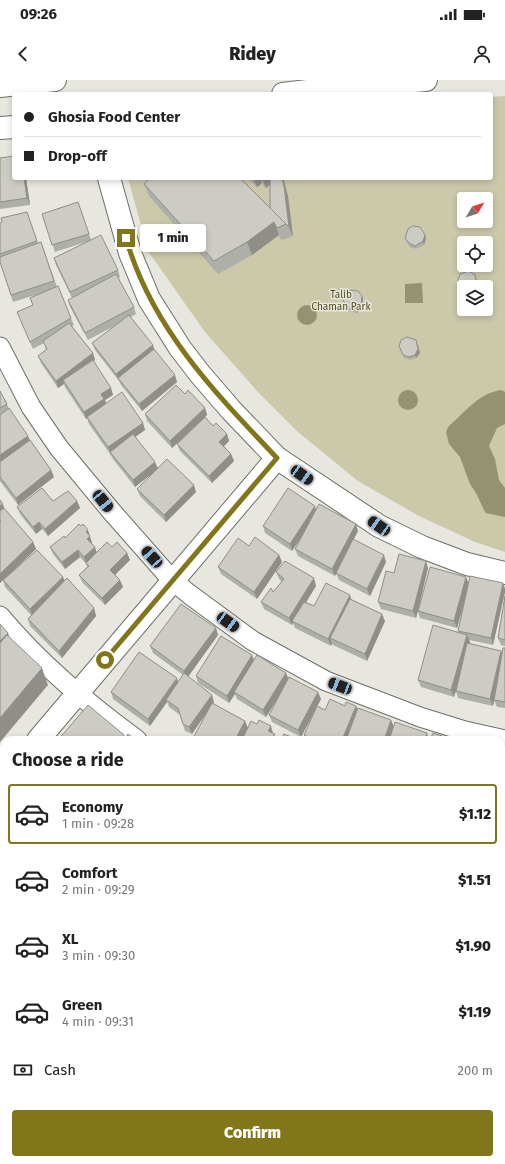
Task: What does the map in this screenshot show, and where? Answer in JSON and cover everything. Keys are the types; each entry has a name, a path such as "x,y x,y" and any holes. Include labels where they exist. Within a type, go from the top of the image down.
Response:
{"street":[{"path":"0,86 55,80"},
{"path":"292,92 330,84 426,80"},
{"path":"0,128 12,127"},
{"path":"110,180 130,253 149,299 180,348 200,374 231,410 277,458 379,526 422,547 467,564 505,573"},
{"path":"0,347 31,407 59,448 112,512 172,580 253,641 326,681 420,717 465,731 487,736"},
{"path":"41,736 277,458"},
{"path":"0,616 20,640 76,694 132,736"}],"green space":[{"name":"Talib Chaman Park","path":"505,96 505,552 475,542 419,516 358,481 298,432 257,391 205,332 148,251 129,180 493,180 493,97"}],"shaded area":[{"path":"422,283 423,303 405,303 405,284"},
{"path":"307,305 314,308 317,315 314,322 307,325 300,322 297,315 300,308"},
{"path":"408,390 415,393 418,400 415,407 408,410 401,407 398,400 401,393"},
{"path":"501,390 505,392 505,424 497,428 489,446 495,459 499,480 505,488 505,517 486,513 470,484 460,457 449,444 446,432 448,427 479,399"}],"building":[{"path":"12,156 12,180 24,180 27,198 0,202 0,158"},
{"path":"148,180 242,180 286,224 277,228 274,222 247,242 214,261 144,184"},
{"path":"270,180 282,180 289,227 270,208"},
{"path":"78,202 89,234 52,245 42,214"},
{"path":"27,212 37,241 0,254 1,218"},
{"path":"413,226 420,227 425,235 423,241 415,246 409,243 405,238 408,229"},
{"path":"101,235 118,270 70,292 54,258"},
{"path":"41,242 54,281 11,295 0,262 0,257"},
{"path":"470,272 475,275 476,280 458,280 460,274"},
{"path":"116,274 134,307 85,333 68,300"},
{"path":"58,286 71,318 30,342 17,312 33,305 30,298"},
{"path":"351,290 358,291 362,296 361,306 356,309 346,308 343,299 345,293"},
{"path":"129,315 153,345 116,374 92,343"},
{"path":"69,323 93,353 56,381 38,356 47,349 43,341"},
{"path":"407,337 416,340 418,349 415,355 409,357 403,355 399,346 401,340"},
{"path":"154,349 175,375 139,404 118,378"},
{"path":"93,360 111,388 101,394 104,399 84,412 63,380"},
{"path":"176,385 185,394 188,390 205,408 170,441 145,414"},
{"path":"0,391 7,404 0,408"},
{"path":"122,392 143,423 108,447 87,417"},
{"path":"9,408 28,436 0,455 0,415"},
{"path":"205,417 213,426 216,423 227,434 219,442 231,454 209,476 177,444"},
{"path":"133,434 155,462 133,480 110,452"},
{"path":"30,440 51,470 16,498 0,477 0,462"},
{"path":"167,459 194,485 164,515 137,489"},
{"path":"42,488 53,501 68,491 77,501 45,529 39,522 33,527 17,507"},
{"path":"288,488 315,506 290,544 263,526"},
{"path":"319,504 356,524 332,569 295,549"},
{"path":"4,508 33,542 0,574 0,511"},
{"path":"79,524 81,526 83,524 88,530 86,532 90,536 87,539 95,547 84,557 78,550 62,562 50,547 64,536 65,538"},
{"path":"255,537 279,555 254,592 218,567 238,538 249,546"},
{"path":"353,539 384,555 367,589 336,573"},
{"path":"107,542 112,547 117,542 127,553 110,570 120,580 102,598 79,575 89,566 86,563"},
{"path":"37,550 63,577 30,609 3,580"},
{"path":"399,554 426,561 413,611 378,602 386,571 394,573"},
{"path":"285,561 314,578 289,618 261,602 271,588 273,592 284,579 276,572"},
{"path":"430,567 466,577 454,621 418,611"},
{"path":"470,576 503,583 491,638 458,631"},
{"path":"67,578 94,608 59,651 28,619"},
{"path":"326,583 350,595 328,639 292,621 304,602 314,606"},
{"path":"505,596 505,640 498,638"},
{"path":"350,599 382,614 365,654 330,638"},
{"path":"181,604 216,628 184,671 150,646"},
{"path":"0,624 8,633 0,641"},
{"path":"433,625 467,635 451,690 418,680"},
{"path":"7,635 42,668 0,718 0,643"},
{"path":"221,636 252,655 227,696 196,676"},
{"path":"467,643 501,651 490,699 456,691"},
{"path":"503,648 505,648 505,702 494,700"},
{"path":"139,652 177,678 148,719 111,692"},
{"path":"257,655 286,673 263,710 234,692"},
{"path":"184,673 212,695 189,727 183,724 178,708 166,700"},
{"path":"289,677 318,692 298,730 269,715"},
{"path":"330,699 345,706 346,702 356,706 344,736 304,735 317,706 325,710"},
{"path":"212,703 245,721 237,736 194,736"},
{"path":"88,705 124,735 123,736 61,736"},
{"path":"358,708 391,720 385,736 348,736"},
{"path":"259,720 271,726 268,731 275,734 273,736 244,736 251,721 257,724"},
{"path":"395,722 427,733 426,736 390,736"},
{"path":"433,733 442,736 432,736"}],"route":[{"path":"105,660 277,458 231,410 180,348 149,299 130,253 126,238"}]}
